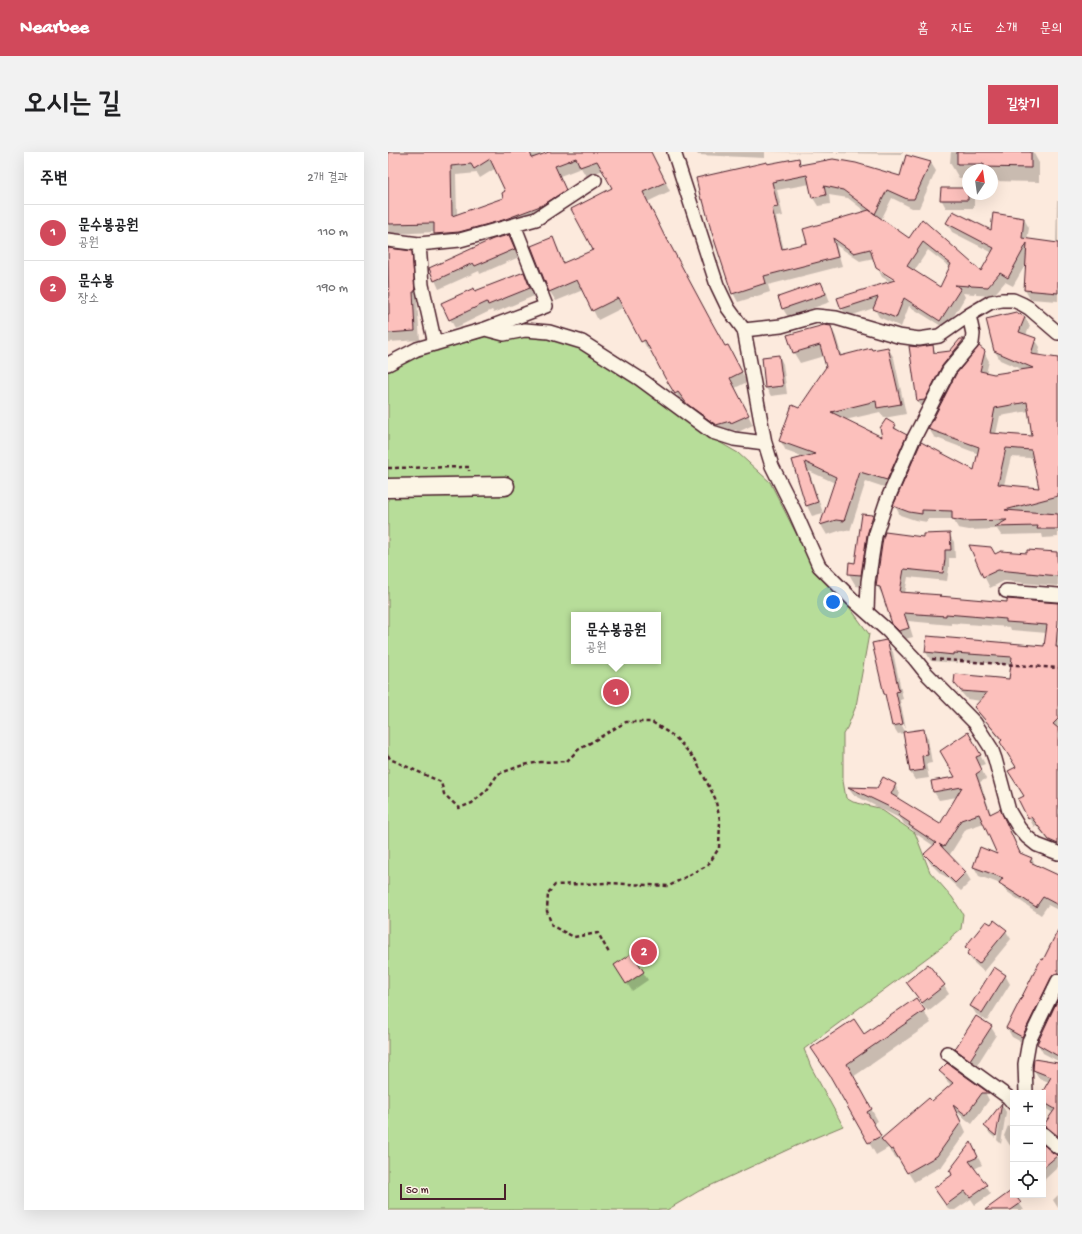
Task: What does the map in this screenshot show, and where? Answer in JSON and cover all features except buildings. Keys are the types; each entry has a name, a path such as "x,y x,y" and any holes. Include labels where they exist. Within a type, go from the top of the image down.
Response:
{"street":[{"path":"674,152 717,285 728,308 744,330 765,443 772,466 795,512 819,566 914,658 926,673 975,723 991,748 1009,811 1019,828 1037,845 1058,853"},
{"path":"388,240 419,244 460,240 536,219 596,180"},
{"path":"388,364 417,349 485,330 546,306 514,225"},
{"path":"419,244 422,285 435,344"},
{"path":"744,330 781,326 816,316 836,318 898,336 919,339 939,336 990,302 1013,300 1029,308 1058,333"},
{"path":"867,611 868,582 875,536 886,503 913,440 949,370 972,343 973,334 969,315"},
{"path":"485,330 504,334 525,330 549,332 582,342 640,379 712,432 734,439 765,443"},
{"path":"388,488 505,486"},
{"path":"1006,591 1058,595"},
{"path":"1026,1090 1024,1064 1029,1041 1058,981"},
{"path":"947,1053 1010,1099"},
{"path":"1046,1137 1058,1147"}],"path":[{"path":"388,468 470,467 469,487"},
{"path":"914,658 1058,668"},
{"path":"388,755 390,759 441,782 444,794 459,808 472,803 486,790 498,774 523,765 541,762 567,761 578,750 626,722 652,722 675,737 695,759 715,798 720,820 719,848 708,865 669,886 607,884 555,885 548,894 547,911 552,926 574,937 598,932 609,952"}],"green space":[{"path":"527,323 550,327 635,374 707,435 738,453 770,482 812,565 850,608 869,634 856,706 843,734 843,781 846,798 853,802 879,808 915,833 930,872 952,897 963,914 961,929 951,937 951,940 804,1049 811,1067 843,1126 800,1144 699,1191 667,1210 388,1210 388,369 453,343 477,339"}],"place":[{"name":"문수봉공원","path":"616,692"},
{"name":"문수봉","path":"644,952"}]}
